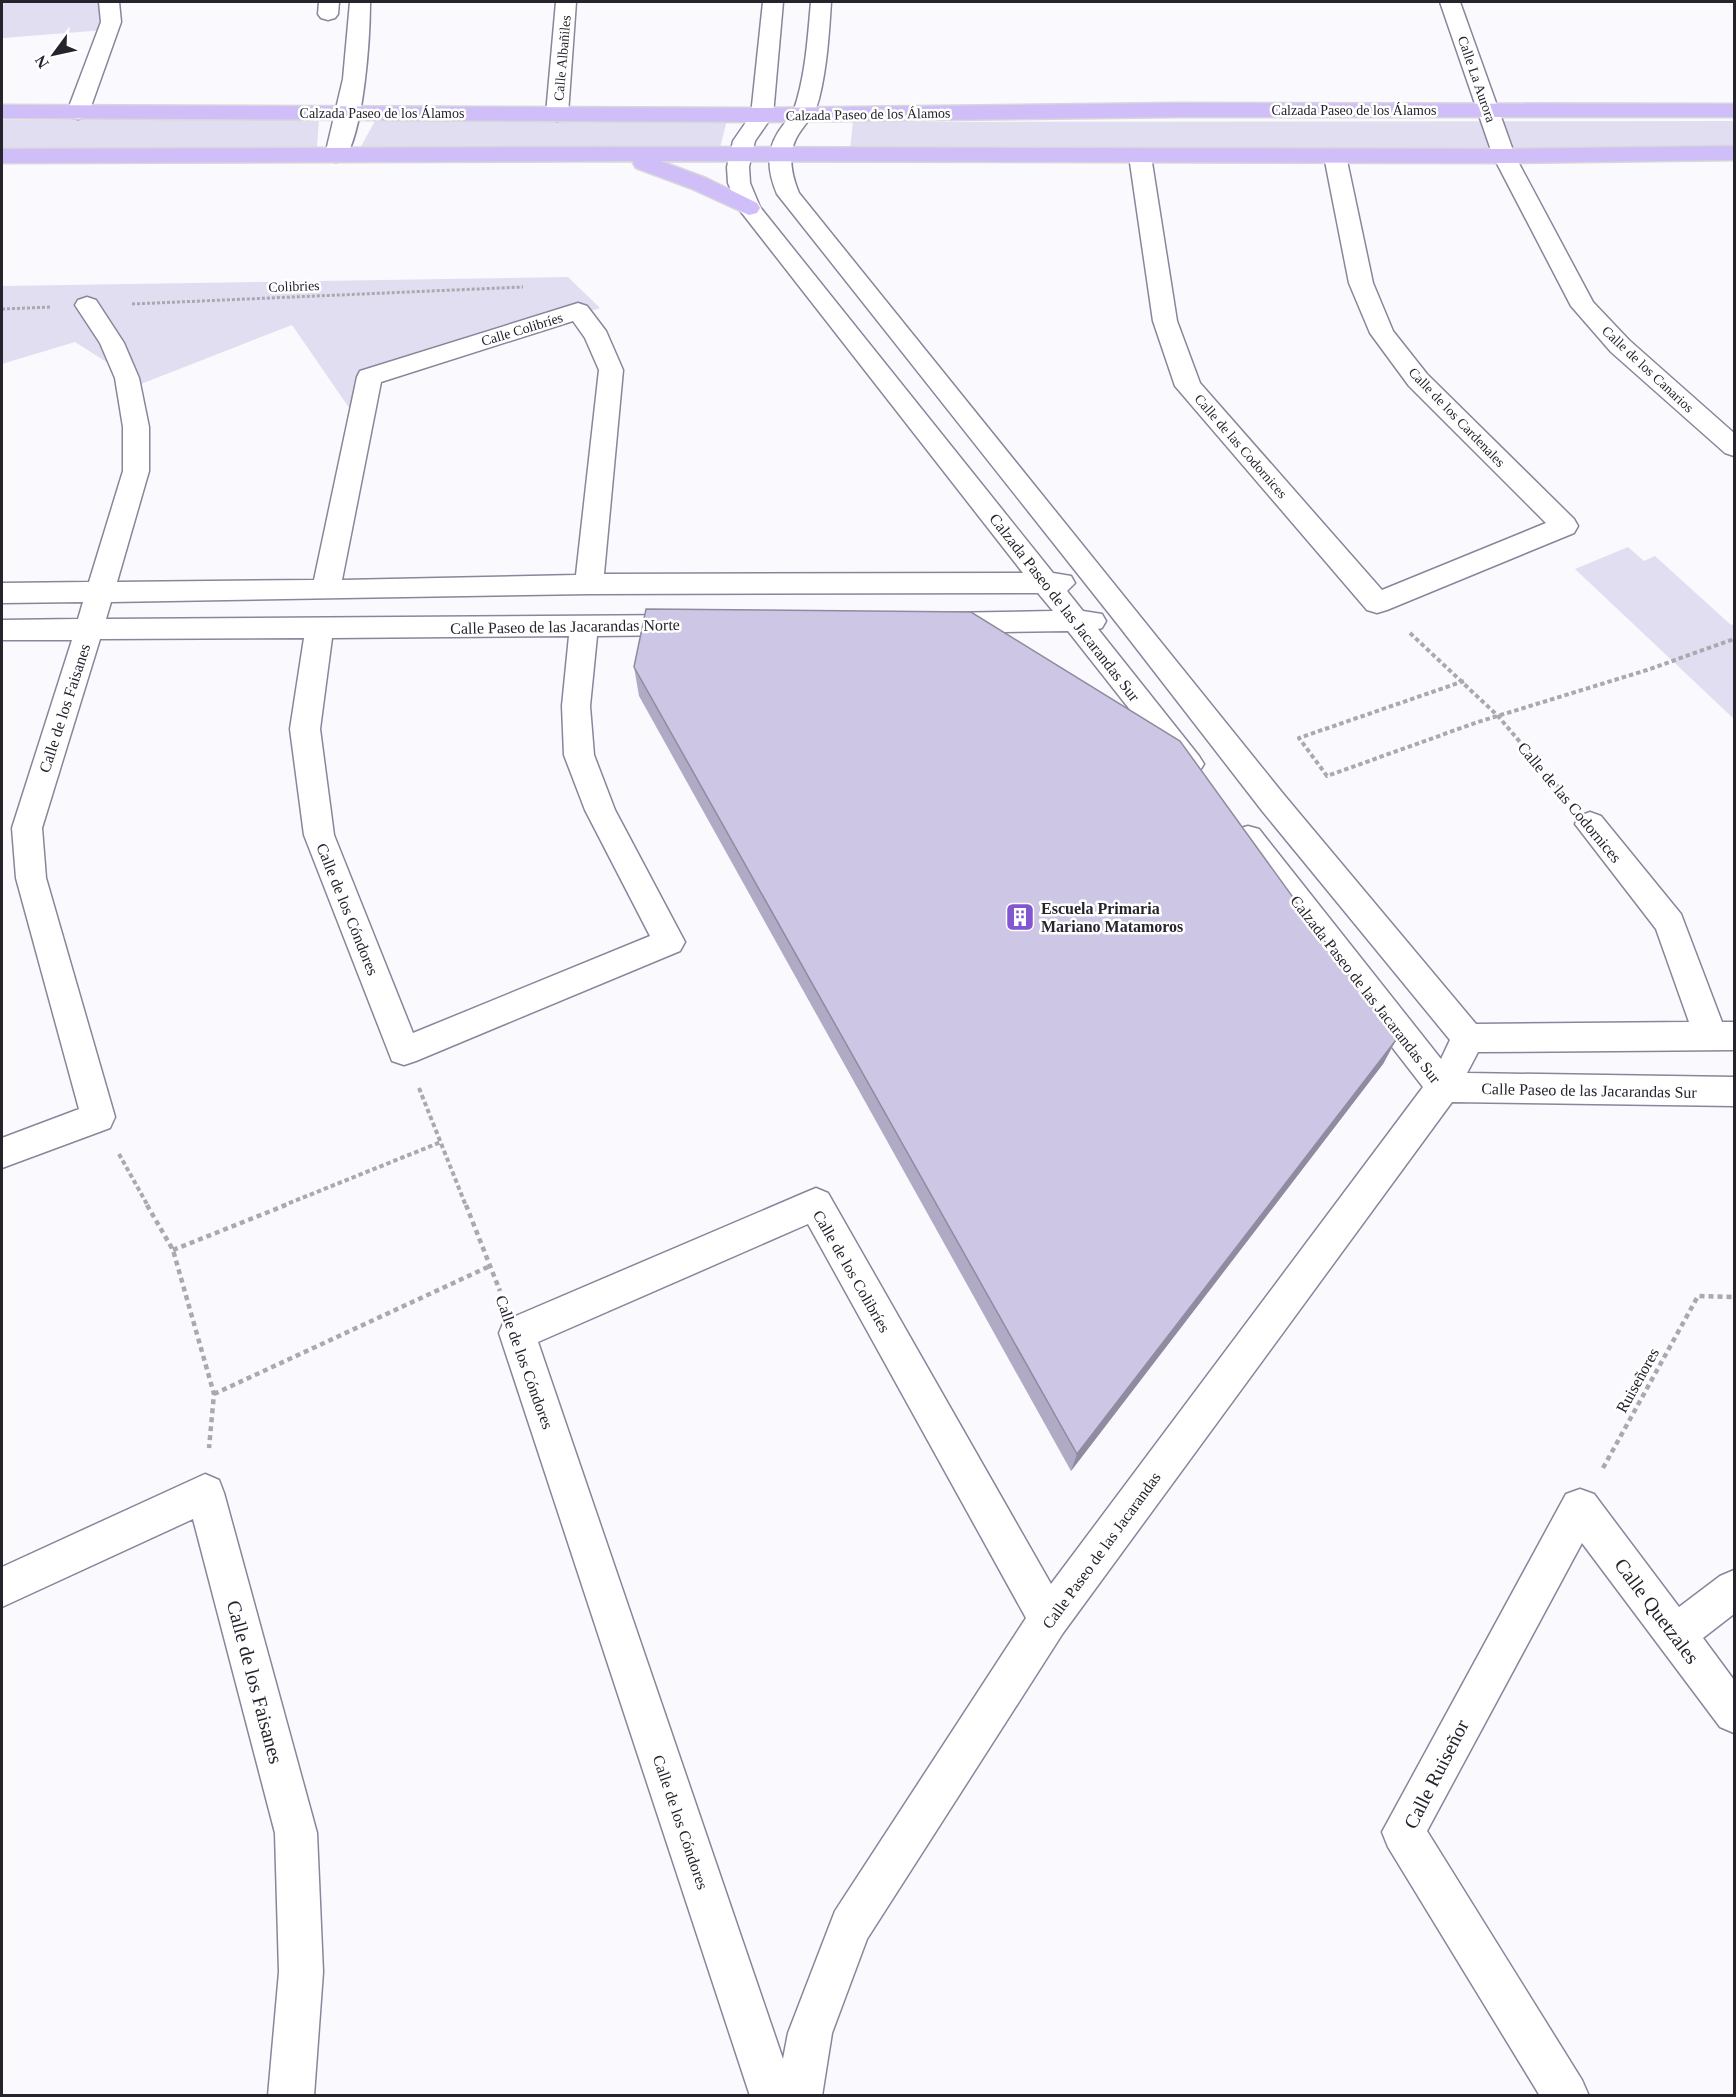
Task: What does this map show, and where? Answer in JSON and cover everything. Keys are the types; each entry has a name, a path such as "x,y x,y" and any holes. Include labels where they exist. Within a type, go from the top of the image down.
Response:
{"main road":[{"name":"Calzada Paseo de los Álamos","path":"2,112 762,115 1166,110 1734,111"},
{"path":"2,156 740,154 1504,156 1734,153"},
{"path":"604,154 682,175 717,190 749,208"}],"street":[{"path":"78,112 111,22 109,2"},
{"path":"336,155 349,113 360,36 360,2"},
{"name":"Calle Albañiles","path":"557,114 566,2"},
{"path":"762,115 773,2"},
{"path":"821,2 817,52 805,114 790,129 779,155 779,176 788,194 1099,581 1274,804 1468,1038 1723,1037"},
{"name":"Calle La Aurora","path":"1450,2 1504,156"},
{"name":"Calzada Paseo de las Jacarandas Sur","path":"762,115 748,134 740,154 739,183 749,208 1206,785"},
{"name":"Calle de las Codornices","path":"1140,156 1165,321 1188,386 1377,603"},
{"name":"Calle de los Cardenales","path":"1335,156 1361,283 1382,333 1418,380 1565,526 1377,603"},
{"name":"Calle de los Canarios","path":"1504,156 1583,306 1620,346 1734,447"},
{"name":"Calle de los Faisanes","path":"87,305 112,343 127,378 136,427 135,471 27,828 32,878 98,1117"},
{"name":"Calle Colibríes","path":"326,590 369,377 578,311 597,337 611,370 589,584"},
{"path":"2,593 326,590 589,584 1099,581"},
{"path":"919,623 1075,622 1129,619"},
{"name":"Calle Paseo de las Jacarandas Norte","path":"2,630 716,624"},
{"path":"404,1051 669,942 600,810 579,755 576,706 584,626"},
{"name":"Calle de los Cóndores","path":"319,629 305,729 319,835 404,1051"},
{"name":"Calzada Paseo de las Jacarandas Sur","path":"1235,821 1443,1087"},
{"name":"Calle de las Codornices","path":"1590,824 1670,923 1723,1037"},
{"name":"Calle Paseo de las Jacarandas","path":"799,2096 810,2033 850,1926 1049,1618 1443,1087 1468,1038"},
{"name":"Calle Paseo de las Jacarandas Sur","path":"1443,1087 1734,1092"},
{"path":"2,1153 98,1117"},
{"name":"Calle de los Colibríes","path":"517,1333 816,1204 1049,1618"},
{"name":"Calle de los Cóndores","path":"517,1333 773,2096"},
{"path":"2,1587 205,1493"},
{"name":"Calle de los Faisanes","path":"205,1493 296,1833 301,1972 291,2096"},
{"name":"Calle Quetzales","path":"1581,1508 1734,1713"},
{"name":"Calle Ruiseñor","path":"1566,2096 1403,1832 1581,1508"},
{"path":"1675,1634 1734,1590"}],"path":[{"name":"Colibries","path":"2,309 547,286 578,311"},
{"name":"Calle de las Codornices","path":"1377,603 1464,681 1498,716 1590,824"},
{"path":"1464,681 1299,738 1327,776 1498,716 1671,664 1734,639"},
{"name":"Calle de los Cóndores","path":"404,1051 517,1333"},
{"path":"98,1117 173,1250 214,1394 205,1493"},
{"path":"173,1250 441,1142"},
{"path":"214,1394 490,1266"},
{"name":"Ruiseñores","path":"1581,1508 1698,1296 1734,1297"}],"shaded area":[{"path":"2,2 103,2 105,30 3,38"},
{"path":"2,120 319,120 317,147 2,149"},
{"path":"727,120 720,148 360,148 375,121"},
{"path":"1734,121 1734,149 850,149 853,122"},
{"path":"568,277 600,308 382,382 354,415 292,325 141,384 75,342 2,364 2,286"},
{"path":"1628,547 1644,561 1655,556 1731,625 1734,624 1734,719 1575,569"}],"building":[{"name":"Escuela Primaria Mariano Matamoros","path":"646,609 971,612 1180,741 1396,1040 1077,1454 634,667"}],"place":[{"name":"Escuela Primaria Mariano Matamoros","path":"1020,917"}]}
